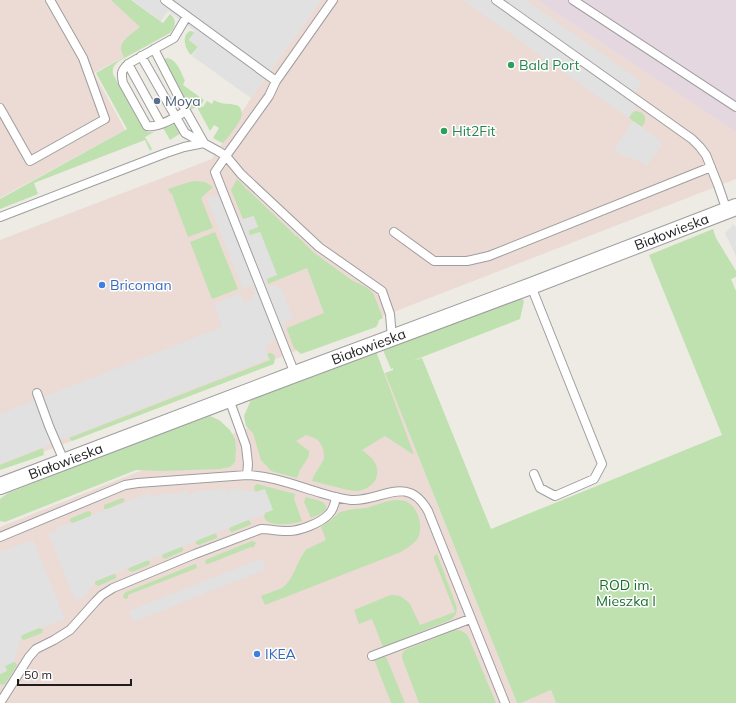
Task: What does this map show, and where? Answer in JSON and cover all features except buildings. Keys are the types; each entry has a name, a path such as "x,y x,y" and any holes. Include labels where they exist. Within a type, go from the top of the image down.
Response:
{"street":[{"name":"Białowieska","path":"0,486 731,209"}],"lane":[{"path":"0,108 30,161 105,119 83,58 50,0"},
{"path":"165,0 276,81"},
{"path":"295,374 215,172 269,96 276,81 333,0"},
{"path":"496,0 692,139 706,155 710,167 731,209"},
{"path":"573,0 736,107"},
{"path":"186,111 161,124 151,127 147,126 121,76 122,69 128,64 174,38 187,16"},
{"path":"154,49 204,142"},
{"path":"142,56 185,132 226,156 250,183 319,247 382,291 390,314 392,338"},
{"path":"128,64 161,124"},
{"path":"0,217 166,153 204,142"},
{"path":"394,232 434,261 467,261 489,256 710,167"},
{"path":"531,286 602,464 594,480 555,496 540,488 534,474"},
{"path":"37,393 64,461"},
{"path":"229,399 246,446 248,464 247,475"},
{"path":"0,537 128,484 145,482 247,475 262,476 336,497 352,500 368,498 392,491 403,491 416,496 423,502 428,511 470,619 505,703"},
{"path":"0,703 34,651 70,630 96,601 106,593 126,582 261,529 291,531 320,522 332,510 336,497"},
{"path":"372,656 470,619"}],"shaded area":[{"path":"0,0 126,0 163,35 94,73 125,130 0,198"},
{"path":"132,0 321,0 251,98 192,56 198,47 189,40 195,31 168,11 161,21"},
{"path":"321,0 537,0 736,132 736,179 378,318 69,442 0,468 0,240 212,159 251,98"},
{"path":"463,0 526,0 642,82 636,92 635,108 628,118"},
{"path":"537,0 736,0 736,132 558,14"},
{"path":"633,121 663,143 647,166 638,160 623,156 614,149"},
{"path":"217,195 243,220 253,216 258,227 247,231 250,236 260,232 277,275 266,279 269,287 275,285 277,288 281,287 293,318 283,322 286,328 265,348 269,359 0,464 0,414 222,327 214,304 240,293 245,303 252,298 254,287 252,285 243,289 207,199"},
{"path":"734,224 736,228 736,256 725,233"},
{"path":"385,373 517,703 0,703 0,527"},
{"path":"224,487 227,492 237,488 256,492 265,489 273,510 265,513 264,515 96,581 84,597 75,600 48,534 57,530 58,527 73,523 149,493 151,497 161,494 179,493 187,490 190,495 198,491 217,490"},
{"path":"33,540 65,619 22,635 14,662 5,666 7,671 0,674 0,552"},
{"path":"262,558 266,569 133,622 129,611"},
{"path":"551,690 556,703 521,703"}],"green space":[{"path":"111,0 131,0 163,23 170,14 175,21 170,33 119,61 113,68 113,74 143,129 148,132 154,132 145,137 152,149 150,151 145,140 34,183 38,194 0,209 0,199 127,129 96,73 124,57 121,48 123,42 140,27"},
{"path":"190,31 195,32 189,40 198,47 191,55 185,43 187,33"},
{"path":"167,58 178,66 185,80 183,85 204,100 200,106 203,107 207,101 212,104 214,100 217,102 236,105 240,108 242,114 241,118 224,142 222,143 213,138 219,128 214,125 210,131 197,107 189,110 188,107 192,104 188,97 184,99 163,60"},
{"path":"636,111 642,113 645,117 645,122 642,127 629,118 632,113"},
{"path":"172,123 176,124 181,133 170,140 163,128"},
{"path":"237,179 313,252 353,281 370,290 374,295 383,318 379,320 376,327 301,354 295,349 287,328 324,313 307,268 268,284 267,279 277,275 260,232 250,235 249,230 258,227 254,216 243,219 231,190"},
{"path":"196,181 205,182 213,187 201,198 213,228 188,237 172,194 168,189"},
{"name":"ROD im. Mieszka I","path":"713,229 716,238 736,271 736,277 731,279 736,291 736,703 556,703 551,690 521,703 517,703 385,373 393,370 393,368 391,369 383,350 517,298 524,301 520,319 412,361 422,358 491,529 722,435 649,255"},
{"path":"215,232 238,289 212,299 190,242"},
{"path":"376,351 414,455 385,436 362,450 376,464 377,476 374,482 367,488 354,491 312,481 315,473 323,461 324,452 318,441 306,435 296,441 309,451 308,458 300,470 297,478 271,471 261,460 253,433 246,426 244,416 251,400"},
{"path":"270,353 275,357 274,364 72,441 69,438 270,360 267,354"},
{"path":"210,416 219,420 230,430 235,439 235,462 230,467 219,469 161,471 136,470 5,522 0,521 0,499 8,493 125,447"},
{"path":"43,448 44,455 0,470 0,465"},
{"path":"257,484 295,494 294,499 302,521 290,524 281,524 267,521 264,517 265,489 255,492 254,488"},
{"path":"306,497 324,503 326,509 322,513 311,518 304,502"},
{"path":"122,498 125,499 124,502 104,509 104,505"},
{"path":"394,500 402,500 407,502 418,514 420,524 419,534 418,538 412,544 401,552 265,605 261,596 282,588 290,580 307,549 326,540 321,527 340,512 366,508"},
{"path":"88,511 91,512 91,516 73,523 70,521 70,519"},
{"path":"248,520 250,521 250,525 232,532 229,529 231,527"},
{"path":"215,533 217,538 199,545 196,544 196,541"},
{"path":"252,541 256,543 253,548 251,547 206,564 205,560"},
{"path":"181,547 183,548 183,551 165,559 162,557 163,554"},
{"path":"437,554 456,605 457,612 450,620 383,647 372,619 359,624 354,610 392,595 400,596 410,604 420,625 455,612 434,559 434,556"},
{"path":"147,560 150,562 149,565 132,572 128,570 129,568"},
{"path":"195,564 197,568 128,595 128,598 125,599 123,597 126,592"},
{"path":"114,574 116,575 116,578 98,586 95,584 95,581"},
{"path":"39,628 43,630 42,633 24,640 21,638 22,635"},
{"path":"455,630 462,631 468,636 496,703 419,703 402,658 402,654 405,650"},
{"path":"382,656 386,657 387,659 405,703 391,703 374,659"},
{"path":"14,662 17,665 5,684 0,684 0,674 7,671 5,666"}],"place":[{"name":"Bald Port","path":"511,65"},
{"name":"Moya","path":"157,101"},
{"name":"Hit2Fit","path":"444,131"},
{"name":"Bricoman","path":"102,285"},
{"name":"IKEA","path":"257,654"}]}
